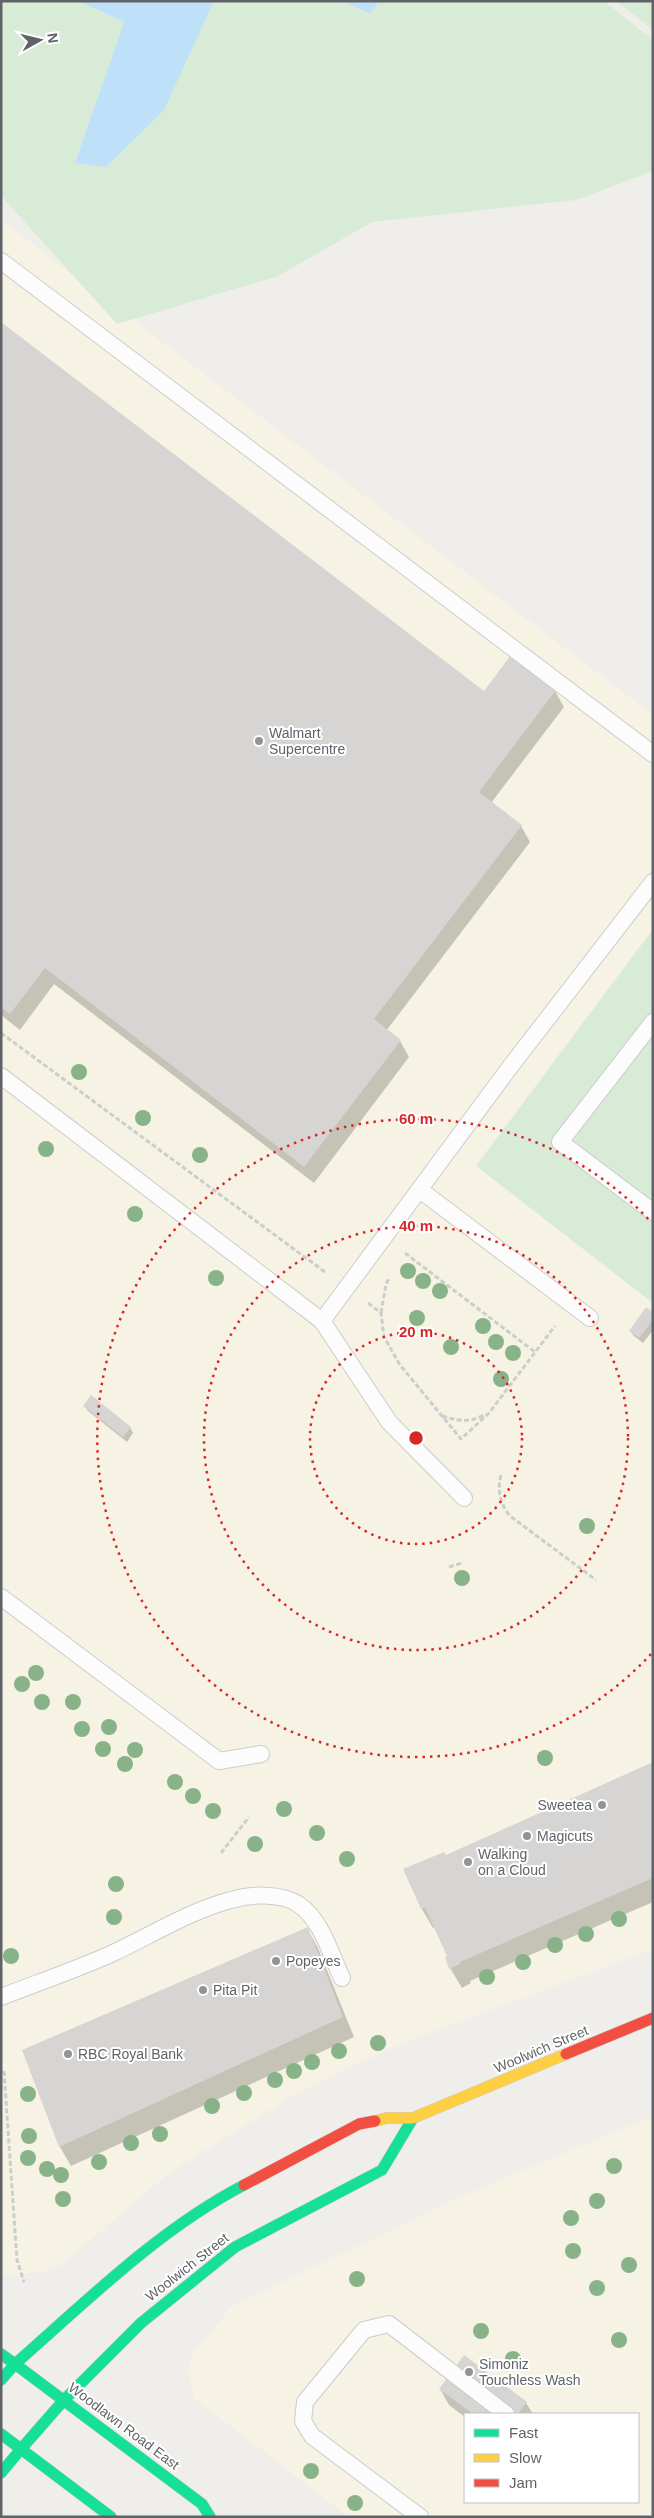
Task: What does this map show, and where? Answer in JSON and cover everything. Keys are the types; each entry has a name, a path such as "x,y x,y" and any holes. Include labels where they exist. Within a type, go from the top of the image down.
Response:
{"main road":[{"name":"Woolwich Street","path":"1,2380 15,2364 147,2248 206,2204 359,2124 387,2118 413,2118 653,2018"},
{"name":"Woolwich Street","path":"1,2472 64,2400 141,2323 235,2247 382,2170 413,2118"},
{"name":"Woodlawn Road East","path":"1,2354 202,2504 210,2517"},
{"path":"1,2434 111,2517"}],"lane":[{"path":"1,261 653,754"},
{"path":"322,1321 510,1067 653,882"},
{"path":"653,1022 560,1142 653,1212"},
{"path":"1,1076 322,1321 389,1422 464,1498"},
{"path":"420,1190 590,1318"},
{"path":"1,1597 219,1761 261,1754"},
{"path":"1,1997 108,1955 206,1908 233,1899 255,1897 278,1897 296,1903 313,1916 342,1978"},
{"path":"420,2517 312,2436 303,2421 305,2402 364,2330 389,2324 505,2413"}],"path":[{"path":"1,1033 381,1312 384,1337 400,1365 461,1439 489,1413 572,1304"},
{"path":"405,1253 535,1352"},
{"path":"442,1416 460,1421 476,1420 489,1413"},
{"path":"501,1475 500,1492 503,1507 510,1516 596,1580"},
{"path":"449,1567 462,1563"},
{"path":"221,1853 249,1818"},
{"path":"4,2072 17,2260 24,2282"}],"shaded area":[{"path":"1,220 653,715 653,929 477,1166 653,1303 653,1949 405,2042 344,2070 284,2101 169,2173 59,2266 45,2271 13,2276 1,2274"},
{"path":"653,2116 653,2517 349,2517 194,2398 188,2370 191,2356 231,2307 462,2196"}],"green space":[{"path":"1,1 79,1 124,22 75,163 106,167 164,109 214,1 344,1 370,14 379,1 604,1 653,40 653,171 576,200 372,222 278,276 117,324 4,199 1,193"},
{"path":"616,1 653,1 653,30"},
{"path":"653,929 653,1303 476,1166"}],"water":[{"path":"79,1 214,1 164,110 106,167 75,163 124,22"},
{"path":"344,1 379,1 370,14"}],"building":[{"name":"Walmart Supercentre","path":"1,322 484,691 511,655 556,690 479,792 522,825 374,1019 401,1040 304,1167 45,968 10,1014 1,1007"},
{"path":"646,1307 653,1312 653,1320 639,1338 629,1331"},
{"path":"91,1395 131,1427 123,1437 83,1406"},
{"path":"653,1762 653,1878 460,1962 460,1964 449,1969 445,1957 447,1956 425,1908 421,1909 403,1869 444,1852 446,1855"},
{"path":"308,1927 343,2017 59,2147 22,2050"},
{"name":"Simoniz Touchless Wash","path":"464,2355 527,2402 519,2413 472,2413 439,2389"}],"traffic: fast":[{"path":"1,2434 21,2449 64,2400 141,2323 235,2247 382,2170 413,2118"},
{"path":"1,2354 15,2364 97,2291 153,2245 212,2203 244,2185"},
{"path":"1,2380 15,2364 202,2504 210,2517"},
{"path":"1,2473 21,2449 111,2517"}],"traffic: slow":[{"path":"375,2121 387,2118 413,2118 566,2054"}],"traffic: jam":[{"path":"566,2054 653,2018"},
{"path":"244,2185 359,2124 375,2121"}],"place":[{"name":"Walmart Supercentre","path":"259,741"},
{"name":"Sweetea","path":"602,1805"},
{"name":"Magicuts","path":"527,1836"},
{"name":"Walking on a Cloud","path":"468,1862"},
{"name":"Popeyes","path":"276,1961"},
{"name":"Pita Pit","path":"203,1990"},
{"name":"RBC Royal Bank","path":"68,2054"},
{"name":"Simoniz Touchless Wash","path":"469,2372"}]}
